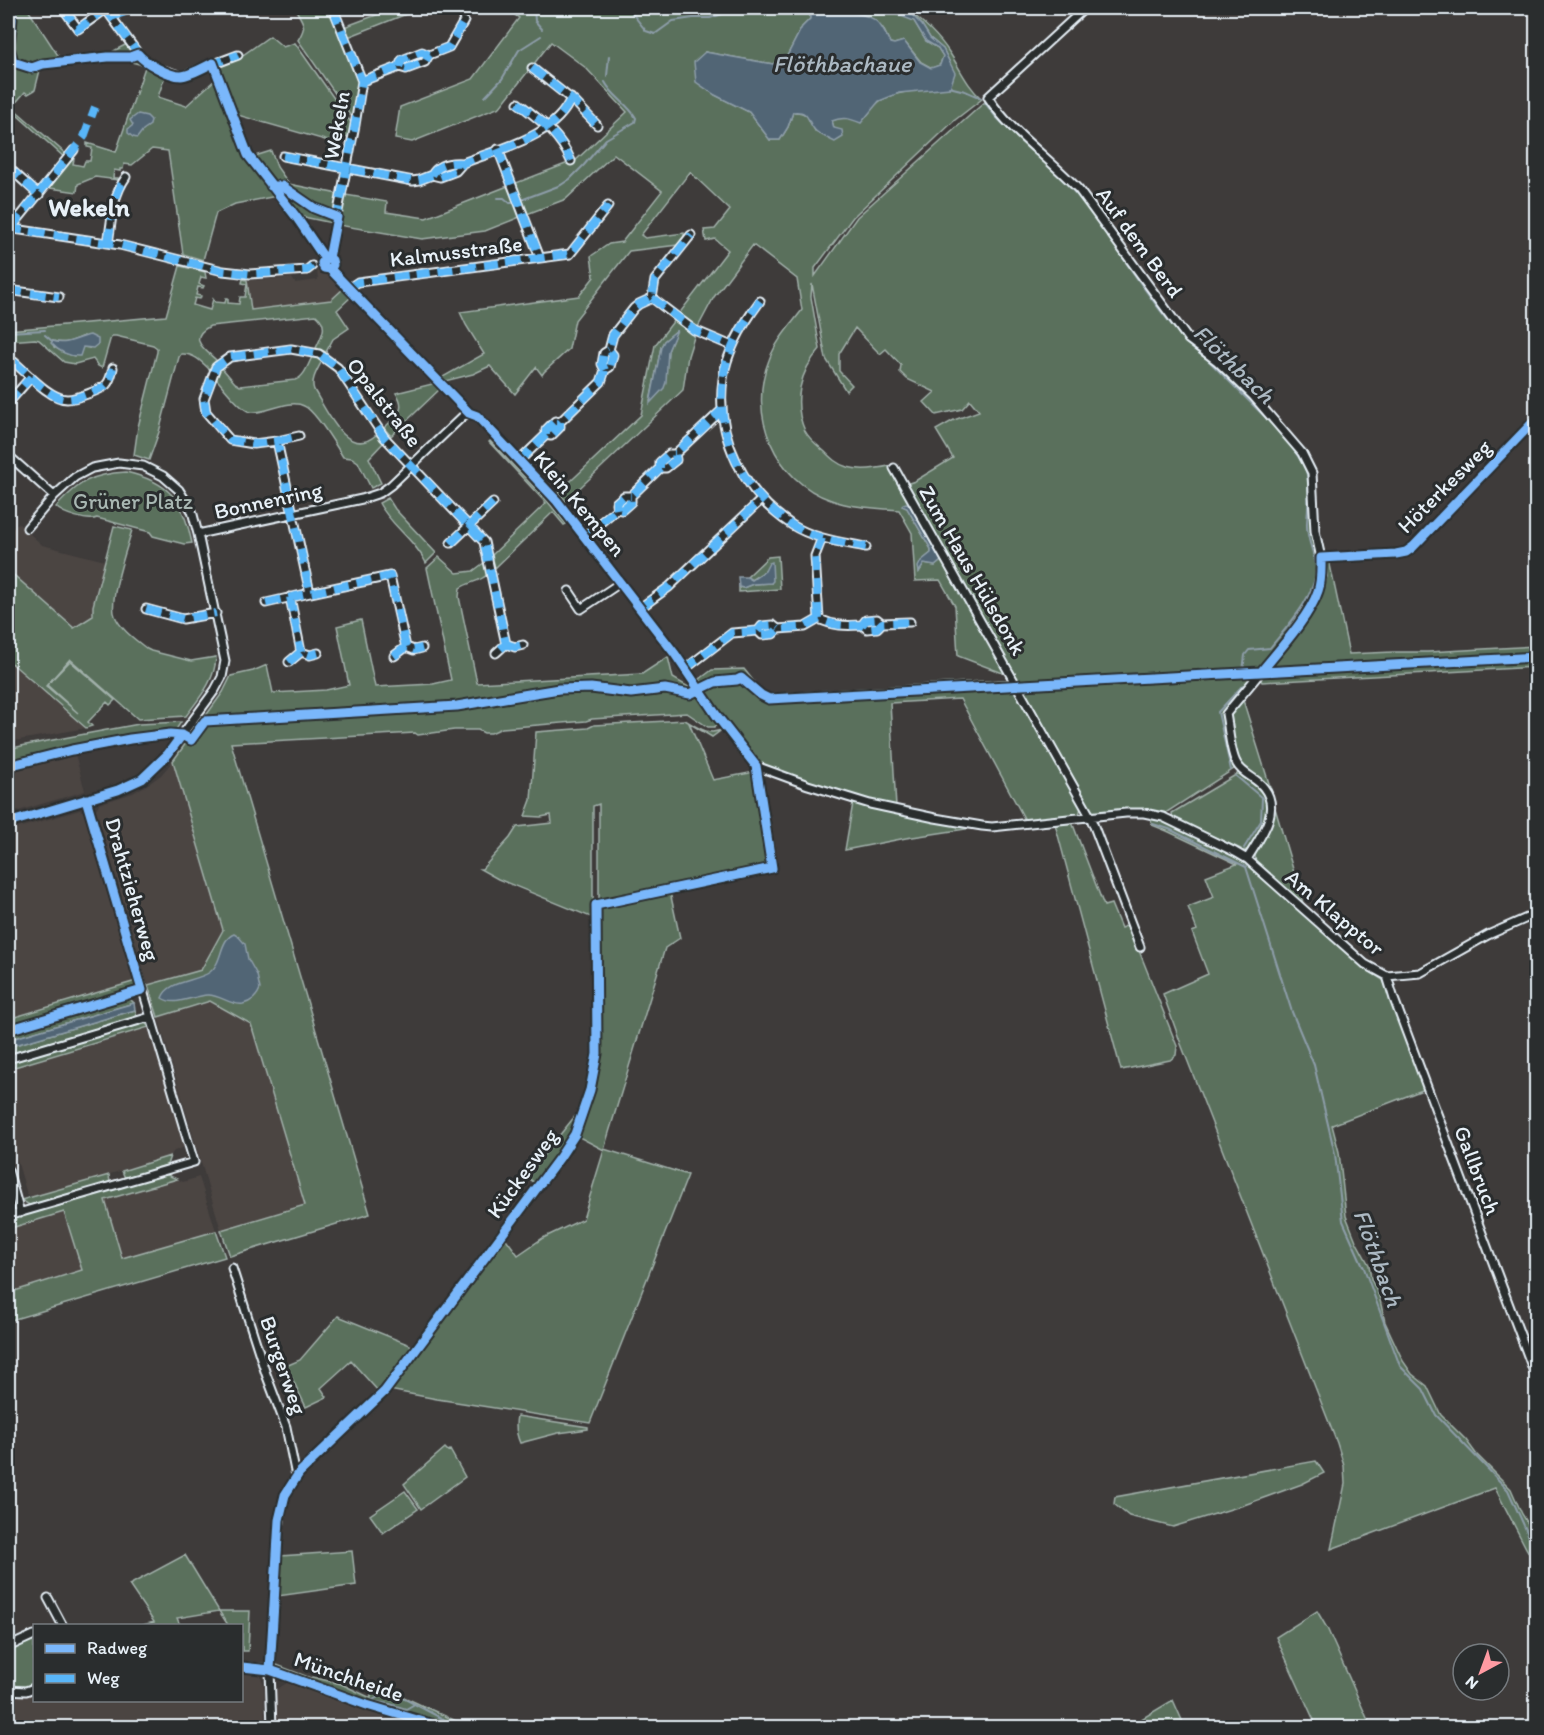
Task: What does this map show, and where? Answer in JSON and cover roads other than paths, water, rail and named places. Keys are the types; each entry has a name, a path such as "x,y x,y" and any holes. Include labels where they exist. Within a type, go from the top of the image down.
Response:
{"street":[{"path":"63,8 78,29 106,8 142,59 157,68 182,76 213,63 238,56"},
{"name":"Wekeln","path":"330,252 362,81 333,8"},
{"name":"Auf dem Berd","path":"1085,8 988,97 1005,119 1080,190 1188,339 1217,361 1253,396 1302,453 1312,473 1315,531 1321,558"},
{"path":"362,81 399,67 402,60 422,52 429,55 449,47 464,21"},
{"path":"213,63 248,155 269,183"},
{"path":"532,68 571,98 597,125"},
{"path":"283,156 417,181 453,162 463,163 536,134 567,108 571,98"},
{"path":"518,103 563,143 571,161"},
{"path":"498,149 540,258"},
{"path":"9,228 39,195 74,150"},
{"path":"8,167 39,195"},
{"path":"108,243 115,198 126,177"},
{"name":"Kalmusstraße","path":"349,288 358,282 570,254 608,206"},
{"path":"9,228 108,243 223,271 250,274 286,272 307,270 312,266"},
{"path":"652,298 656,280 691,236"},
{"path":"342,282 349,288"},
{"name":"Klein Kempen","path":"349,288 469,413 477,416 557,501 675,654 717,716 756,766"},
{"path":"8,290 59,297"},
{"path":"652,298 694,330 732,346"},
{"path":"519,461 546,435 551,436 560,427 560,422 601,382 605,370 610,367 613,355 609,350 613,335 634,308 652,298"},
{"path":"760,301 741,327 732,346 723,378 722,410 727,440 743,475 761,500 792,525 822,538 866,547"},
{"name":"Opalstraße","path":"299,436 254,444 230,440 206,412 204,399 216,367 230,357 291,349 319,354 338,368 384,436 484,542 506,644"},
{"path":"14,362 53,395 66,399 77,398 106,387 113,368"},
{"path":"8,403 31,377"},
{"path":"584,536 617,509 622,510 631,502 631,496 660,468 666,468 676,460 675,454 722,410"},
{"name":"Bonnenring","path":"27,528 54,496 75,477 92,468 119,462 139,465 163,476 179,490 192,511 198,534 362,499 380,493 391,485 469,413"},
{"name":"Höterkesweg","path":"1321,558 1406,552 1536,419"},
{"path":"277,441 310,593"},
{"path":"8,455 54,496"},
{"name":"Zum Haus Hülsdonk","path":"894,468 1090,816"},
{"path":"640,608 669,587 761,500"},
{"path":"451,543 493,503"},
{"path":"8,823 118,790 142,779 168,754 215,690 223,674 225,662 198,534"},
{"path":"819,619 815,556 822,538"},
{"path":"756,766 870,804 975,826 992,827 1137,812 1157,815 1247,859 1269,821 1271,802 1264,788 1240,769 1235,761 1226,714 1312,605 1322,576 1321,558"},
{"path":"266,603 390,576 406,646"},
{"name":"Klein Kempen","path":"569,591 581,609 620,583"},
{"path":"290,597 301,652"},
{"path":"146,609 183,619 216,613"},
{"path":"819,619 839,626 862,625 867,629 877,628 882,623 910,622"},
{"path":"685,669 732,633 758,631 762,635 773,634 778,629 805,627 819,619"},
{"path":"496,653 506,644 515,647 523,645"},
{"path":"406,646 414,650 422,648"},
{"path":"393,656 406,646"},
{"path":"301,652 310,655 318,653"},
{"path":"289,662 301,652"},
{"name":"Kückesweg","path":"272,1728 270,1670 279,1520 285,1495 296,1476 385,1392 554,1166 575,1134 590,1090 597,1054 596,905 772,868 756,766"},
{"name":"Drahtzieherweg","path":"20,1213 194,1162 86,799"},
{"path":"1090,816 1140,947"},
{"name":"Am Klapptor","path":"1247,859 1365,964 1386,976 1420,973 1488,935 1536,914"},
{"name":"Gallbruch","path":"1386,976 1536,1377"},
{"path":"8,1030 142,990"},
{"path":"8,1059 150,1017"},
{"path":"8,1170 20,1213 8,1216"},
{"name":"Burgerweg","path":"232,1268 266,1374 286,1427 296,1476"},
{"path":"48,1598 60,1624"},
{"path":"8,1647 33,1635"},
{"name":"Münchheide","path":"243,1667 270,1670 367,1706 444,1728"},
{"path":"8,1690 26,1691 33,1688"}],"water":[{"name":"Flöthbachaue","path":"810,8 842,8 868,16 877,22 890,43 904,41 920,62 931,68 940,65 943,56 938,48 926,41 914,21 885,8 911,14 930,38 943,49 955,73 950,88 899,93 879,101 861,123 850,119 836,119 832,121 834,128 842,130 843,137 835,142 817,132 806,115 799,112 793,112 780,140 770,140 749,112 715,95 696,82 694,62 705,52 773,64 787,56 802,27 810,19"},
{"path":"138,114 147,116 151,120 150,125 137,138 128,133 128,129 133,125 130,120"},
{"path":"677,330 668,351 664,388 650,403 661,347 664,341"},
{"path":"90,335 98,339 98,344 93,348 83,347 80,356 64,353 51,343 53,341 67,342"},
{"path":"909,504 941,561 935,566 924,564 919,572 918,567 921,561 931,553 931,549 907,508 902,506"},
{"path":"772,562 773,581 771,583 739,587 738,577 747,577 752,580 765,571"},
{"path":"234,934 245,944 248,959 257,975 260,989 254,999 238,1004 212,995 178,1001 162,998 165,992 176,984 210,972 217,963 226,941"},
{"path":"134,1003 135,1010 8,1047 8,1040"}],"waterway":[{"path":"534,8 535,21 542,29"},
{"name":"Flöthbach","path":"628,8 646,31 655,34 673,21 710,18 740,8"},
{"path":"485,97 502,79 519,50 541,36"},
{"path":"607,76 609,56"},
{"path":"498,198 504,198 513,203 561,185 584,165 606,139 635,122 636,118 633,113 605,82"},
{"name":"Flöthbach","path":"949,87 981,98"},
{"name":"Flöthbach","path":"985,103 995,116 1076,194 1150,297 1182,337 1280,432"},
{"path":"8,332 45,330"},
{"path":"45,335 52,341"},
{"name":"Flöthbach","path":"1243,671 1245,655 1249,650 1270,648 1299,611 1315,578 1316,568 1307,529 1307,476 1303,464 1289,443"},
{"name":"Flöthbach","path":"1231,770 1218,712 1243,685"},
{"name":"Flöthbach","path":"1236,776 1262,798 1261,821 1244,848"},
{"name":"Flöthbach","path":"1153,824 1169,829 1246,867 1292,1012 1314,1065 1335,1154 1343,1221 1364,1268 1400,1366 1423,1389 1436,1415 1508,1490 1536,1552"},
{"path":"243,1662 266,1664"},
{"path":"274,1666 341,1692"},
{"path":"8,1694 27,1695 33,1692"},
{"path":"361,1699 371,1701 387,1692 460,1728"},
{"path":"371,1701 406,1709 413,1705"}],"district":[{"name":"Wekeln","path":"89,207"}],"park label":[{"name":"Grüner Platz","path":"133,501"}]}
